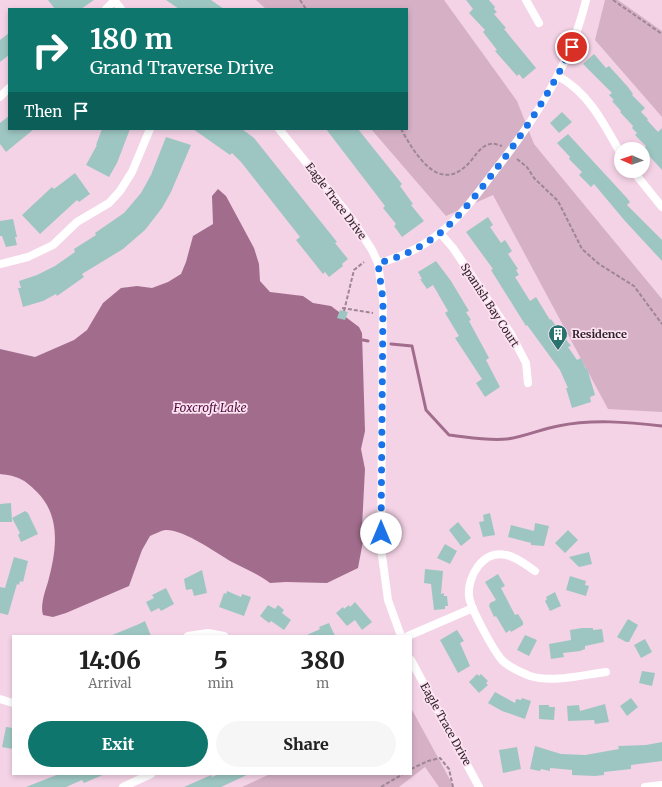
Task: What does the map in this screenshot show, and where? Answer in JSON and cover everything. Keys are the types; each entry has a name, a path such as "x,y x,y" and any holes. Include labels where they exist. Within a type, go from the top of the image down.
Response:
{"street":[{"path":"107,8 114,0 120,8"},
{"path":"526,0 539,23"},
{"path":"378,263 418,247 440,232 467,207 532,121 558,76 572,47 586,0"},
{"path":"558,76 570,82 589,100 614,142"},
{"path":"0,97 8,89"},
{"path":"0,264 28,257 53,245 77,222 109,203 120,191 132,172 150,130"},
{"name":"Eagle Trace Drive","path":"280,130 352,219 372,250 378,263 383,300 381,548 388,600 401,635"},
{"path":"639,178 662,207"},
{"name":"Spanish Bay Court","path":"440,232 453,248 511,334 526,362 528,383"},
{"path":"535,571 517,559 505,554 495,554 486,558 478,566 472,577 469,598 473,608 502,659 516,670 531,676 545,678 606,672"},
{"path":"410,635 473,608"},
{"path":"195,635 208,633 219,635"},
{"name":"Eagle Trace Drive","path":"412,662 479,787"},
{"path":"0,699 12,703"},
{"path":"123,787 149,775"},
{"path":"645,787 662,785"}],"path":[{"path":"613,0 662,34"},
{"path":"402,130 412,149 427,166 438,173 450,176 460,172 482,147 490,144 502,146"},
{"path":"517,159 528,167 534,178 558,202 582,249 599,264 634,286 662,324"},
{"path":"364,262 354,270 344,309 373,312"},
{"path":"412,769 428,761 440,758 449,769 453,787"},
{"path":"381,787 401,775"}],"shaded area":[{"path":"256,0 444,0 517,101 534,144 662,299 662,412 608,409 493,195 446,216 372,130 408,130 408,8 265,8"},
{"path":"605,0 618,0 662,31 662,117 595,40"},
{"path":"412,710 454,787 439,787 425,767 399,787 242,787 268,775 412,775"}],"water":[{"name":"Foxcroft Lake","path":"218,189 226,196 254,248 259,264 260,281 270,292 303,296 313,303 331,306 359,327 362,333 365,431 361,449 365,469 362,527 364,536 358,568 327,583 270,583 190,537 181,533 165,530 150,536 142,550 129,586 66,613 53,617 43,615 42,603 51,571 55,547 54,524 45,502 37,492 20,479 0,474 0,349 35,357 74,340 87,330 103,303 121,288 137,286 152,288 168,282 181,274 193,236 213,224 212,196"}],"building":[{"path":"48,0 94,0 82,8 54,8"},
{"path":"166,0 211,0 223,8 178,8"},
{"path":"466,0 489,0 497,12 494,14 506,28 504,29 536,68 523,79 519,74 517,76 495,51 497,50 483,32 485,30 469,13 473,9"},
{"path":"8,34 8,56 0,62 0,40"},
{"path":"594,54 606,68 609,66 628,87 633,94 632,95 645,108 641,112 648,119 647,120 658,132 662,128 662,170 650,157 650,142 642,142 635,135 637,133 632,128 633,126 612,101 614,100 609,95 612,93 583,64"},
{"path":"562,112 572,122 559,133 550,123"},
{"path":"8,117 8,130 33,130 6,152 0,144 0,123"},
{"path":"102,130 130,130 117,163 109,177 86,165"},
{"path":"194,130 243,130 254,138 337,242 335,243 348,259 342,264 343,266 329,277 325,272 323,274 296,240 300,237 241,162 232,153 230,155"},
{"path":"327,130 359,130 402,184 400,186 413,204 411,205 424,221 402,237 394,226 396,224 383,208 385,206"},
{"path":"568,134 626,197 630,202 627,205 662,240 662,261 625,221 594,184 591,187 579,175 582,172 569,159 570,157 557,143"},
{"path":"166,137 191,145 171,192 162,208 145,230 123,249 82,274 84,277 57,296 56,294 43,301 23,307 18,288 21,288 19,281 37,275 55,266 75,252 74,249 96,235 95,233 124,213 141,193 151,175"},
{"path":"75,173 90,194 79,202 77,200 40,234 22,215 52,187 54,189"},
{"path":"488,217 493,225 490,227 501,243 505,240 512,251 508,254 518,269 516,270 519,275 515,277 530,301 536,297 550,320 551,319 571,346 568,347 577,360 581,358 586,369 587,368 595,395 590,397 591,402 572,408 566,388 568,388 560,370 527,325 526,326 491,270 493,269 466,232"},
{"path":"13,219 17,237 15,237 17,245 6,247 2,236 0,236 0,221"},
{"path":"436,261 451,281 469,311 466,312 471,320 469,321 489,358 486,360 500,387 485,397 476,383 482,379 455,338 459,336 445,313 448,311 433,285 427,289 420,279 422,279 418,272"},
{"path":"340,310 348,312 345,320 337,318"},
{"path":"11,503 12,522 0,522 0,504"},
{"path":"25,511 28,513 38,534 21,542 18,535 20,533 12,518"},
{"path":"490,513 495,535 483,537 479,522 484,521 483,515"},
{"path":"458,522 471,538 461,546 449,530"},
{"path":"535,523 549,526 544,546 531,545 531,543 508,537 511,525 534,531"},
{"path":"568,530 578,540 565,553 555,543"},
{"path":"445,544 457,551 450,564 437,558"},
{"path":"589,552 592,564 579,567 569,557"},
{"path":"14,557 28,561 23,582 20,581 19,585 17,584 8,615 0,613 0,587 5,588"},
{"path":"425,569 443,571 441,594 444,593 444,596 447,596 448,606 445,606 445,609 434,610 431,584 424,583"},
{"path":"202,570 207,593 194,596 192,589 186,590 184,579"},
{"path":"498,574 505,586 501,588 515,615 518,614 523,622 523,625 511,632 510,630 506,633 496,616 494,617 489,606 490,603 496,600 485,582"},
{"path":"570,576 586,581 585,585 589,586 586,596 566,590"},
{"path":"166,588 174,604 161,611 159,608 151,612 146,602 154,598 152,595"},
{"path":"227,591 241,597 242,594 251,597 244,616 219,607 224,593 226,594"},
{"path":"555,592 561,606 550,611 545,601 547,599 546,597"},
{"path":"355,602 372,622 362,630 355,620 347,626 336,613 343,607 344,609 349,605 350,607"},
{"path":"268,605 275,609 278,605 284,610 282,613 291,620 284,630 271,621 269,623 260,616"},
{"path":"628,619 638,625 629,642 626,642 617,637"},
{"path":"145,621 151,635 112,635"},
{"path":"329,623 335,635 307,635 320,629 319,627"},
{"path":"593,628 593,630 602,629 604,642 585,646 585,649 580,651 563,653 564,657 551,659 549,644 571,640 570,630"},
{"path":"457,630 464,641 460,643 470,666 458,673 440,640"},
{"path":"525,635 537,640 529,656 517,650"},
{"path":"645,639 652,652 641,658 634,645"},
{"path":"642,671 655,673 652,686 639,683"},
{"path":"477,674 479,676 481,674 488,681 486,683 488,685 479,693 469,682"},
{"path":"495,692 515,703 516,699 521,700 522,698 531,701 525,719 502,711 488,703"},
{"path":"631,698 638,707 627,716 620,706"},
{"path":"605,704 609,722 595,724 594,720 568,721 567,706 579,705 580,711"},
{"path":"539,705 549,705 549,707 555,707 554,720 539,719"},
{"path":"6,727 12,728 12,749 2,747"},
{"path":"662,742 662,761 631,765 631,769 604,772 604,775 572,775 572,770 550,768 550,771 530,769 535,746 561,754 585,755 619,749 618,746 646,745"},
{"path":"517,747 521,769 503,773 499,750"},
{"path":"56,775 103,775 84,783 82,780 66,787 26,787"},
{"path":"211,775 212,777 217,775 247,775 221,787 184,787"}],"waterway":[{"path":"363,340 368,341"},
{"path":"391,344 412,346 426,410 449,435 485,439 507,439 520,437 558,426 584,422 623,422 662,426"}],"place":[{"name":"Residence","path":"558,351"}],"route":[{"path":"381,533 383,300 378,263 418,247 440,232 467,207 532,121 558,76 572,47"}]}
